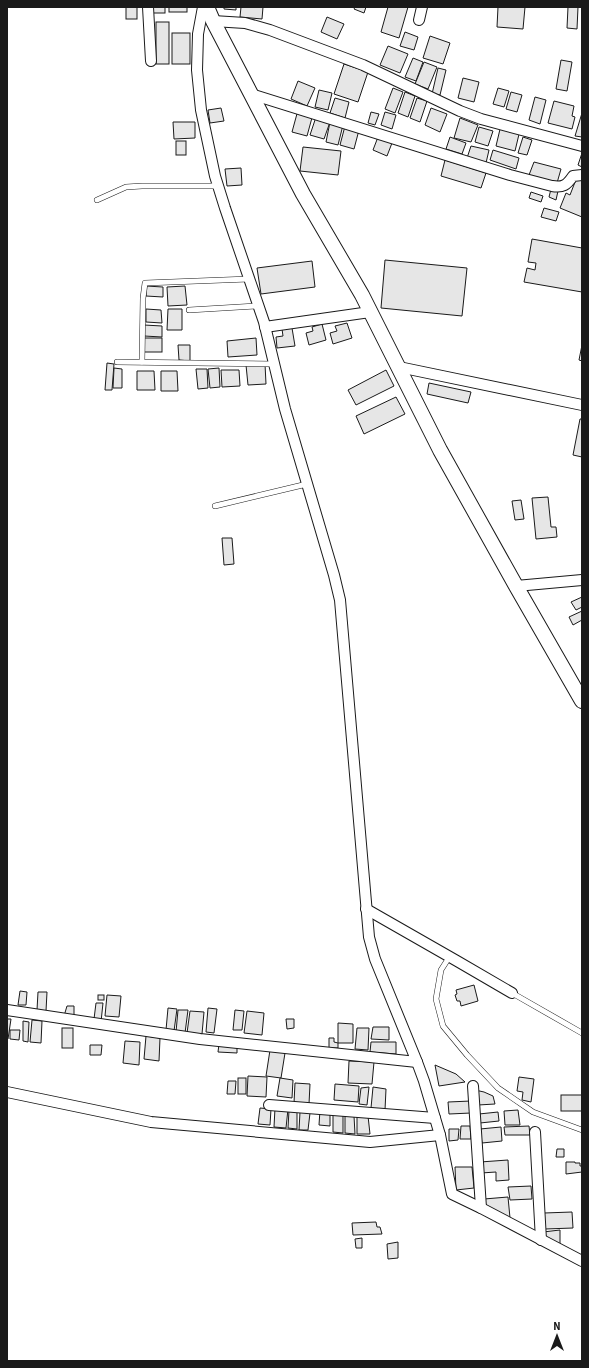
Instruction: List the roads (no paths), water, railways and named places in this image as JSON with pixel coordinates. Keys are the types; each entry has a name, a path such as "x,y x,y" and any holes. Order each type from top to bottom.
{"street":[{"path":"148,7 151,61"},
{"path":"203,7 198,34 197,70 201,110 218,186 265,327 285,409 340,600 366,910 372,948 417,1062 436,1118 452,1194 582,1261"},
{"path":"207,7 303,194 370,312 399,367 440,450 516,586 578,688 582,701"},
{"path":"419,20 422,7"},
{"path":"213,21 245,23 270,30 363,64 460,111 482,119 582,146"},
{"path":"251,94 510,175 552,186 564,186 574,176 582,175"},
{"path":"265,327 370,312"},
{"path":"399,367 582,405"},
{"path":"516,586 582,580"},
{"path":"366,910 450,956 512,993"},
{"path":"7,1010 200,1039 417,1062"},
{"path":"473,1086 481,1208"},
{"path":"7,1092 151,1122 370,1142 440,1135"},
{"path":"269,1105 436,1118"},
{"path":"535,1132 541,1240"}],"lane":[{"path":"97,200 126,187 218,186"},
{"path":"142,362 143,298 145,283 249,279"},
{"path":"189,310 258,306"},
{"path":"117,362 274,364"},
{"path":"215,506 307,484"},
{"path":"450,956 441,970 436,999 442,1026 498,1088 533,1112 582,1130"},
{"path":"512,993 582,1033"}]}
